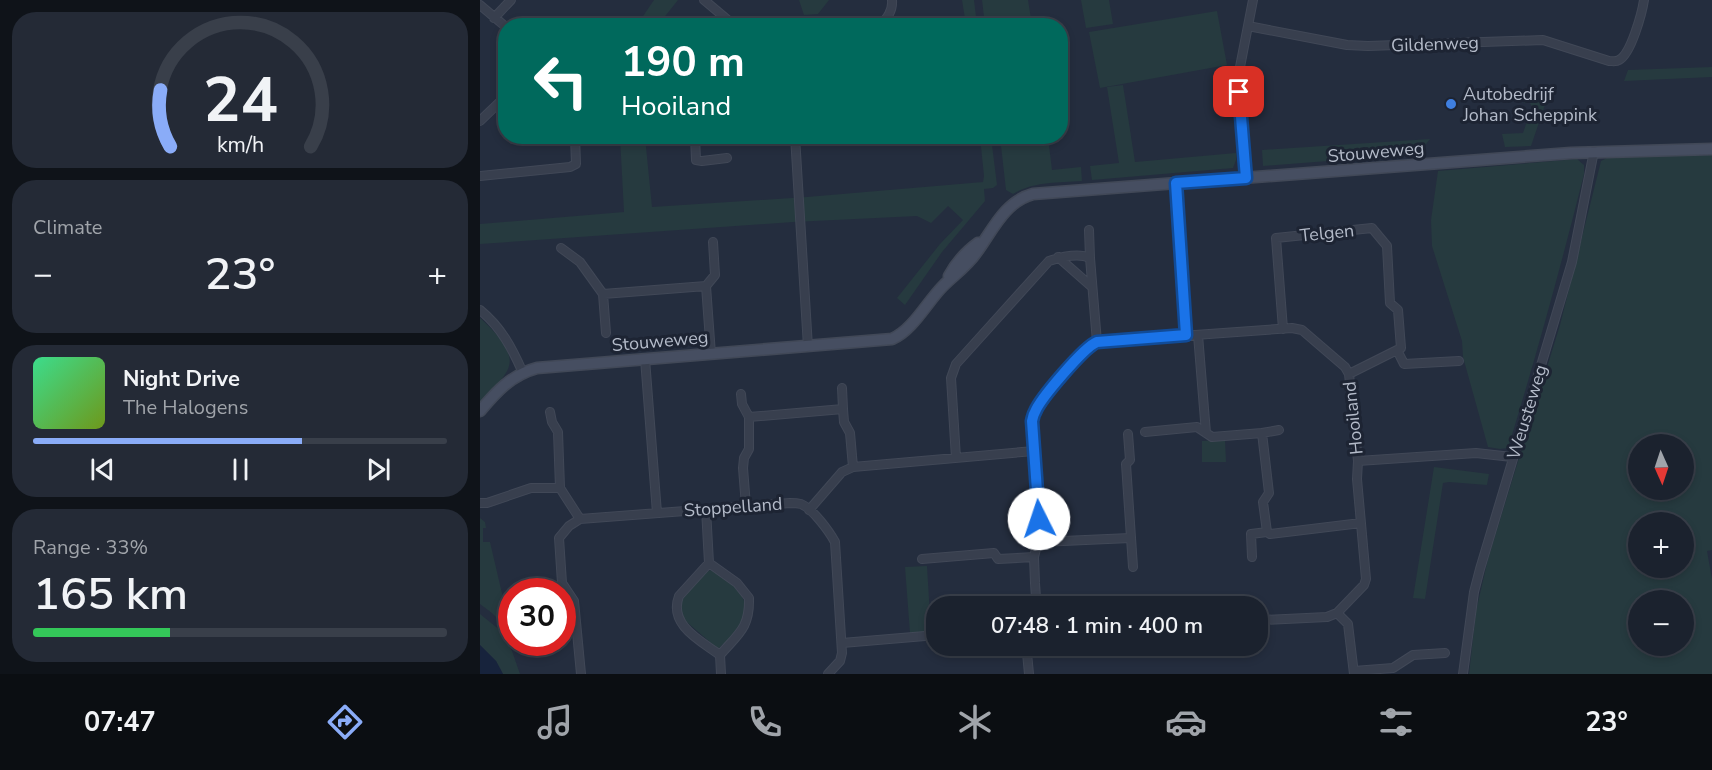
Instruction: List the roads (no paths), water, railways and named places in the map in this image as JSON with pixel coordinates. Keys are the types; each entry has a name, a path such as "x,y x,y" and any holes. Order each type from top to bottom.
{"main road":[{"name":"Stouweweg","path":"524,373 547,367 876,341 911,324 944,285 953,268 972,247 986,237 1008,207 1022,197 1033,194 1594,151 1712,149"},
{"path":"480,411 504,385 524,373"}],"street":[{"path":"494,18 510,0"},
{"path":"704,0 725,18"},
{"path":"886,18 893,6 892,0"},
{"path":"1246,178 1239,80 1253,0"},
{"name":"Gildenweg","path":"1248,26 1347,45 1368,46 1544,40 1609,61 1617,61 1627,53 1644,0"},
{"path":"480,5 498,21"},
{"path":"480,121 498,104"},
{"path":"480,176 570,167 576,164 575,144"},
{"path":"695,144 696,160 726,158"},
{"path":"796,144 808,347"},
{"name":"Weusteweg","path":"1463,674 1474,591 1512,457 1562,300 1594,151"},
{"path":"1176,183 1186,335"},
{"name":"Telgen","path":"1283,329 1276,238 1372,228 1387,246 1389,303 1398,310 1399,320 1401,348 1397,350"},
{"path":"1036,596 1034,556 1041,542 1032,421 1035,411 1070,367 1091,345 1097,342 1089,230"},
{"path":"711,354 706,286 715,275 713,242"},
{"path":"561,248 580,262 603,294 606,333"},
{"path":"956,458 951,378 956,364 1049,261 1058,257 1086,256 1090,258"},
{"path":"1058,257 1092,286"},
{"path":"603,294 706,286"},
{"path":"480,310 492,320 509,342 524,373"},
{"name":"Hooiland","path":"1097,342 1292,328 1302,330 1345,367 1351,385 1366,579 1364,585 1337,613"},
{"path":"1198,335 1206,433"},
{"path":"1349,374 1397,350 1404,364 1459,361"},
{"path":"645,359 657,513"},
{"path":"842,388 844,422 850,433 853,467"},
{"path":"741,394 742,404 749,417 749,449 744,458 743,468 746,506"},
{"path":"749,417 843,409"},
{"path":"550,412 552,422 558,432 560,488 580,519 568,526 560,538 562,583 574,601 581,674"},
{"path":"1145,432 1197,427 1212,437 1280,430"},
{"path":"1262,433 1269,493 1263,502 1267,532"},
{"path":"1128,434 1130,460 1126,464 1133,567"},
{"path":"809,510 842,472 853,467 1034,451"},
{"path":"1358,461 1476,453 1512,457"},
{"path":"480,503 531,488 560,488"},
{"name":"Stoppelland","path":"580,519 790,503 802,505 830,531 835,542 842,653 840,661 828,674"},
{"path":"706,509 709,562 679,596 676,610 686,630 720,656"},
{"path":"1252,557 1251,534 1267,532 1270,534 1361,523"},
{"path":"1041,542 1130,538"},
{"path":"922,559 994,553 998,559 1034,556"},
{"path":"709,562 737,583 749,598 748,620 720,656 721,674"},
{"path":"1268,620 1327,617 1337,613 1348,624 1354,672 1393,668 1413,655 1446,653"},
{"path":"842,643 926,636"},
{"path":"1027,656 1029,674"}],"water":[{"path":"480,645 496,661 503,674 480,674"}],"place":[{"name":"Autobedrijf Johan Scheppink","path":"1451,104"}]}
